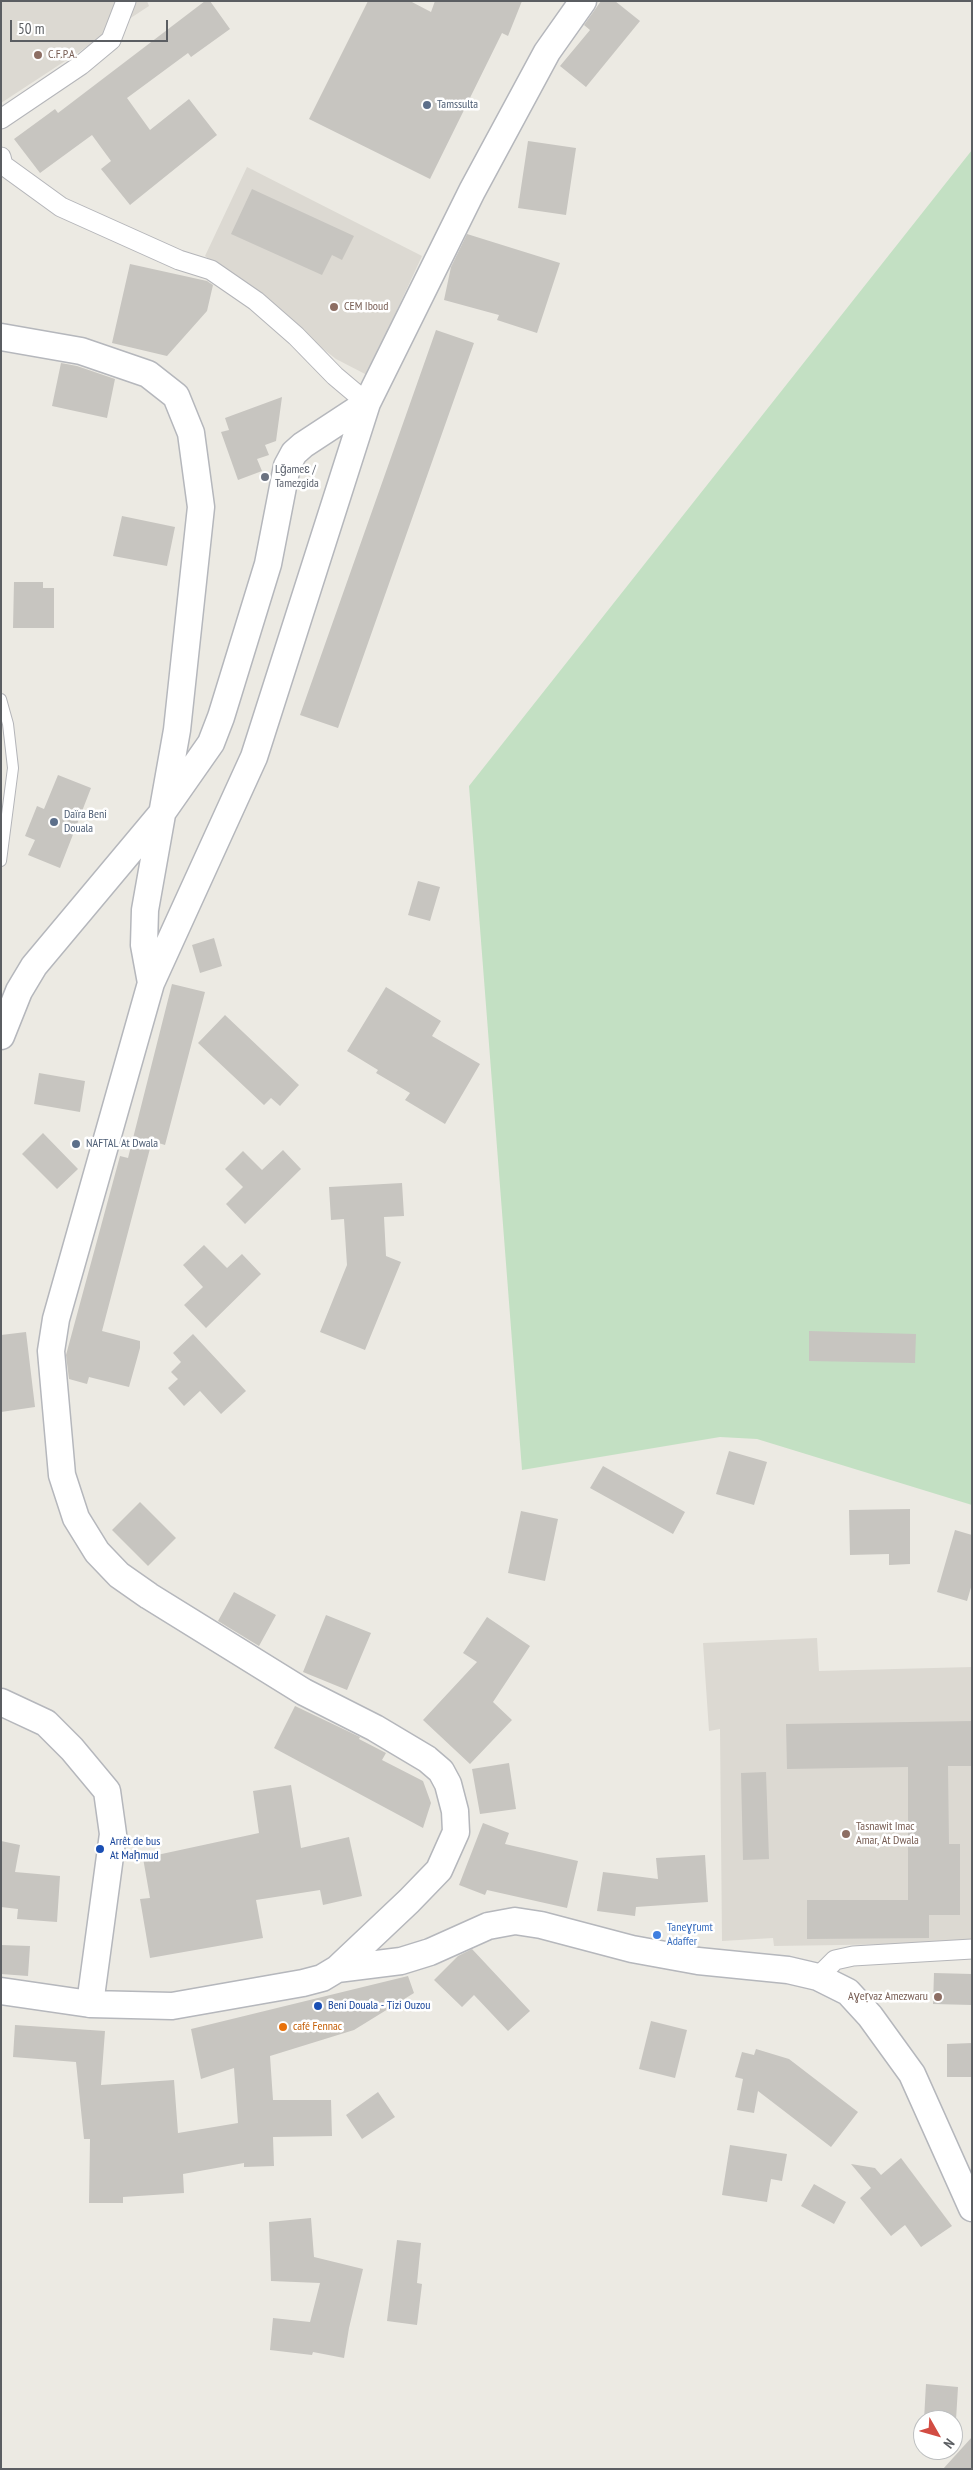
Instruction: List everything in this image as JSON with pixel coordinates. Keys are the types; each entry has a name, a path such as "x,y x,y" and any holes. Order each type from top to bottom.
{"main road":[{"path":"1,1991 90,2004 172,2006 303,1984 322,1978 337,1969 439,1870 456,1832 455,1811 448,1784 441,1771 427,1759 375,1728 304,1692 119,1575 97,1552 76,1518 62,1475 51,1351 56,1320 151,983 254,757 366,403 418,295 481,173 547,52 584,1"},
{"path":"1,337 81,351 148,374 176,396 191,433 201,508 178,730 145,910 144,945 151,983"},
{"path":"1,1036 19,991 34,966 162,814 211,743 221,717 268,564 287,466 302,445 366,403"},
{"path":"1,1702 46,1723 72,1749 107,1791 114,1834 90,2004"},
{"path":"337,1969 400,1961 430,1952 488,1926 515,1921 541,1925 632,1949 689,1960 788,1970 818,1977 848,1992 870,2016 912,2074 972,2208"}],"street":[{"path":"1,119 81,65 111,40 126,1"},
{"path":"1,157 3,165 61,208 179,260 211,270 256,301 296,336 335,376 366,403"},
{"path":"818,1977 835,1960 853,1956 972,1949"}],"lane":[{"path":"1,699 8,724 13,768 1,861"}],"shaded area":[{"name":"C.F.P.A.","path":"1,1 147,1 149,6 1,103"},
{"name":"CEM Iboud","path":"247,167 422,256 367,375 336,359 205,256"},
{"name":"Tasnawit Imac Amar, At Dwala","path":"817,1638 819,1671 972,1667 972,1943 774,1946 773,1938 722,1941 720,1729 709,1731 703,1643"}],"green space":[{"path":"972,150 972,1505 757,1439 720,1437 522,1470 469,786"}],"building":[{"path":"205,1 210,1 230,29 191,57 188,53 127,98 150,130 189,99 217,135 130,205 101,169 111,161 92,135 40,173 14,139 55,109 58,113"},
{"path":"368,1 410,1 431,12 435,1 522,1 508,36 502,33 430,179 309,119"},
{"path":"601,1 615,1 640,21 586,87 560,66 590,30 584,25"},
{"path":"528,141 576,148 566,215 518,208"},
{"path":"252,189 354,236 342,260 332,255 322,275 231,234"},
{"path":"467,234 560,263 537,333 497,320 499,315 444,300 451,267"},
{"path":"130,264 207,281 213,285 207,311 167,356 112,343"},
{"path":"436,330 474,343 338,728 300,715"},
{"path":"61,363 77,366 115,379 107,418 52,406"},
{"path":"282,397 276,441 265,445 269,455 257,459 262,471 238,480 221,432 229,430 225,418"},
{"path":"122,516 175,527 167,566 113,556"},
{"path":"14,582 43,582 43,588 54,588 54,628 13,628"},
{"name":"Daïra Beni Douala","path":"58,775 91,788 60,868 28,855 35,840 25,836 37,806 44,809"},
{"path":"418,881 440,887 430,921 408,915"},
{"path":"214,938 222,966 200,973 192,945"},
{"path":"172,984 205,992 165,1145 152,1141 102,1331 140,1341 140,1348 129,1387 89,1377 87,1384 69,1379 66,1355 120,1156 128,1158"},
{"path":"386,987 441,1021 432,1036 480,1064 445,1124 405,1100 410,1093 376,1073 378,1070 347,1051"},
{"path":"225,1015 299,1085 280,1106 271,1098 264,1105 198,1043"},
{"path":"39,1073 85,1081 80,1112 34,1104"},
{"path":"43,1133 78,1169 57,1189 22,1154"},
{"path":"283,1150 301,1169 245,1224 226,1204 243,1187 225,1169 243,1151 262,1170"},
{"path":"402,1183 404,1216 384,1217 386,1256 401,1262 365,1350 320,1332 347,1265 344,1219 331,1220 329,1187"},
{"path":"204,1245 227,1268 242,1254 261,1274 206,1328 184,1305 203,1287 183,1265"},
{"path":"809,1331 916,1334 915,1363 809,1361"},
{"path":"26,1332 35,1407 1,1412 1,1335"},
{"path":"193,1334 246,1391 221,1414 200,1391 184,1406 168,1388 178,1379 171,1372 181,1362 173,1353"},
{"path":"729,1451 767,1462 754,1505 716,1494"},
{"path":"603,1466 685,1512 673,1534 590,1488"},
{"path":"140,1502 176,1538 148,1566 112,1530"},
{"path":"910,1509 910,1564 889,1565 889,1554 850,1555 849,1510"},
{"path":"521,1511 558,1519 545,1581 508,1573"},
{"path":"955,1530 972,1535 972,1584 967,1601 937,1592"},
{"path":"234,1592 276,1615 259,1646 218,1621"},
{"path":"326,1615 371,1633 347,1690 303,1672"},
{"path":"487,1617 530,1646 493,1702 512,1720 470,1764 423,1720 477,1662 463,1653"},
{"path":"295,1706 360,1737 359,1739 386,1753 382,1760 423,1781 431,1803 423,1828 274,1748"},
{"path":"972,1721 972,1766 948,1766 949,1844 960,1844 960,1915 929,1915 929,1938 807,1939 807,1900 908,1900 908,1767 787,1769 786,1724"},
{"path":"509,1763 516,1809 480,1814 472,1769"},
{"path":"766,1772 769,1859 743,1860 741,1773"},
{"path":"291,1785 301,1848 349,1837 362,1896 323,1905 320,1890 256,1900 263,1938 150,1958 140,1899 150,1898 143,1858 259,1833 253,1791"},
{"path":"483,1823 509,1833 505,1844 578,1861 567,1908 487,1890 485,1895 459,1885"},
{"path":"1,1841 20,1845 15,1872 60,1876 57,1922 17,1919 18,1909 1,1907"},
{"path":"705,1855 708,1902 636,1907 635,1916 597,1911 603,1872 658,1879 656,1858"},
{"path":"1,1945 30,1946 28,1976 1,1974"},
{"path":"472,1949 530,2011 508,2031 474,1995 462,2007 434,1980 458,1956"},
{"path":"934,1973 972,1974 972,2005 933,2004"},
{"path":"408,1976 414,1993 354,2030 270,2056 273,2100 331,2100 332,2136 273,2137 274,2166 244,2167 244,2163 183,2174 184,2193 123,2197 123,2203 89,2203 90,2139 84,2139 76,2062 13,2057 15,2025 105,2031 101,2085 174,2080 178,2133 238,2123 234,2068 201,2079 191,2029"},
{"path":"651,2021 687,2030 675,2078 639,2069"},
{"path":"972,2043 972,2077 947,2077 947,2044"},
{"path":"756,2049 789,2059 858,2112 831,2147 758,2091 754,2113 737,2110 743,2079 735,2077 742,2052 754,2055"},
{"path":"378,2092 395,2117 362,2139 346,2115"},
{"path":"730,2145 787,2154 782,2181 771,2179 767,2202 722,2195"},
{"path":"901,2158 952,2226 921,2247 905,2225 891,2236 860,2198 871,2188 851,2164 875,2168 881,2175"},
{"path":"814,2184 846,2202 834,2224 801,2206"},
{"path":"311,2218 314,2257 363,2269 344,2358 313,2352 312,2355 270,2350 273,2318 310,2322 320,2283 271,2281 269,2222"},
{"path":"397,2240 421,2243 417,2283 422,2284 417,2325 387,2321"},
{"path":"926,2384 958,2387 957,2410 925,2410"},
{"path":"972,2437 972,2469 943,2469 951,2460 963,2460 963,2447"}],"place":[{"name":"C.F.P.A.","path":"38,55"},
{"name":"Tamssulta","path":"427,105"},
{"name":"CEM Iboud","path":"334,307"},
{"name":"Lǧameɛ / Tamezgida","path":"265,477"},
{"name":"Daïra Beni Douala","path":"54,822"},
{"name":"NAFTAL At Dwala","path":"76,1144"},
{"name":"Tasnawit Imac Amar, At Dwala","path":"846,1834"},
{"name":"Arrêt de bus At Maḥmud","path":"100,1849"},
{"name":"Taneɣṛumt Adaffer","path":"657,1935"},
{"name":"Aɣeṛvaz Amezwaru","path":"938,1997"},
{"name":"Beni Douala - Tizi Ouzou","path":"318,2006"},
{"name":"café Fennac","path":"283,2027"}]}
